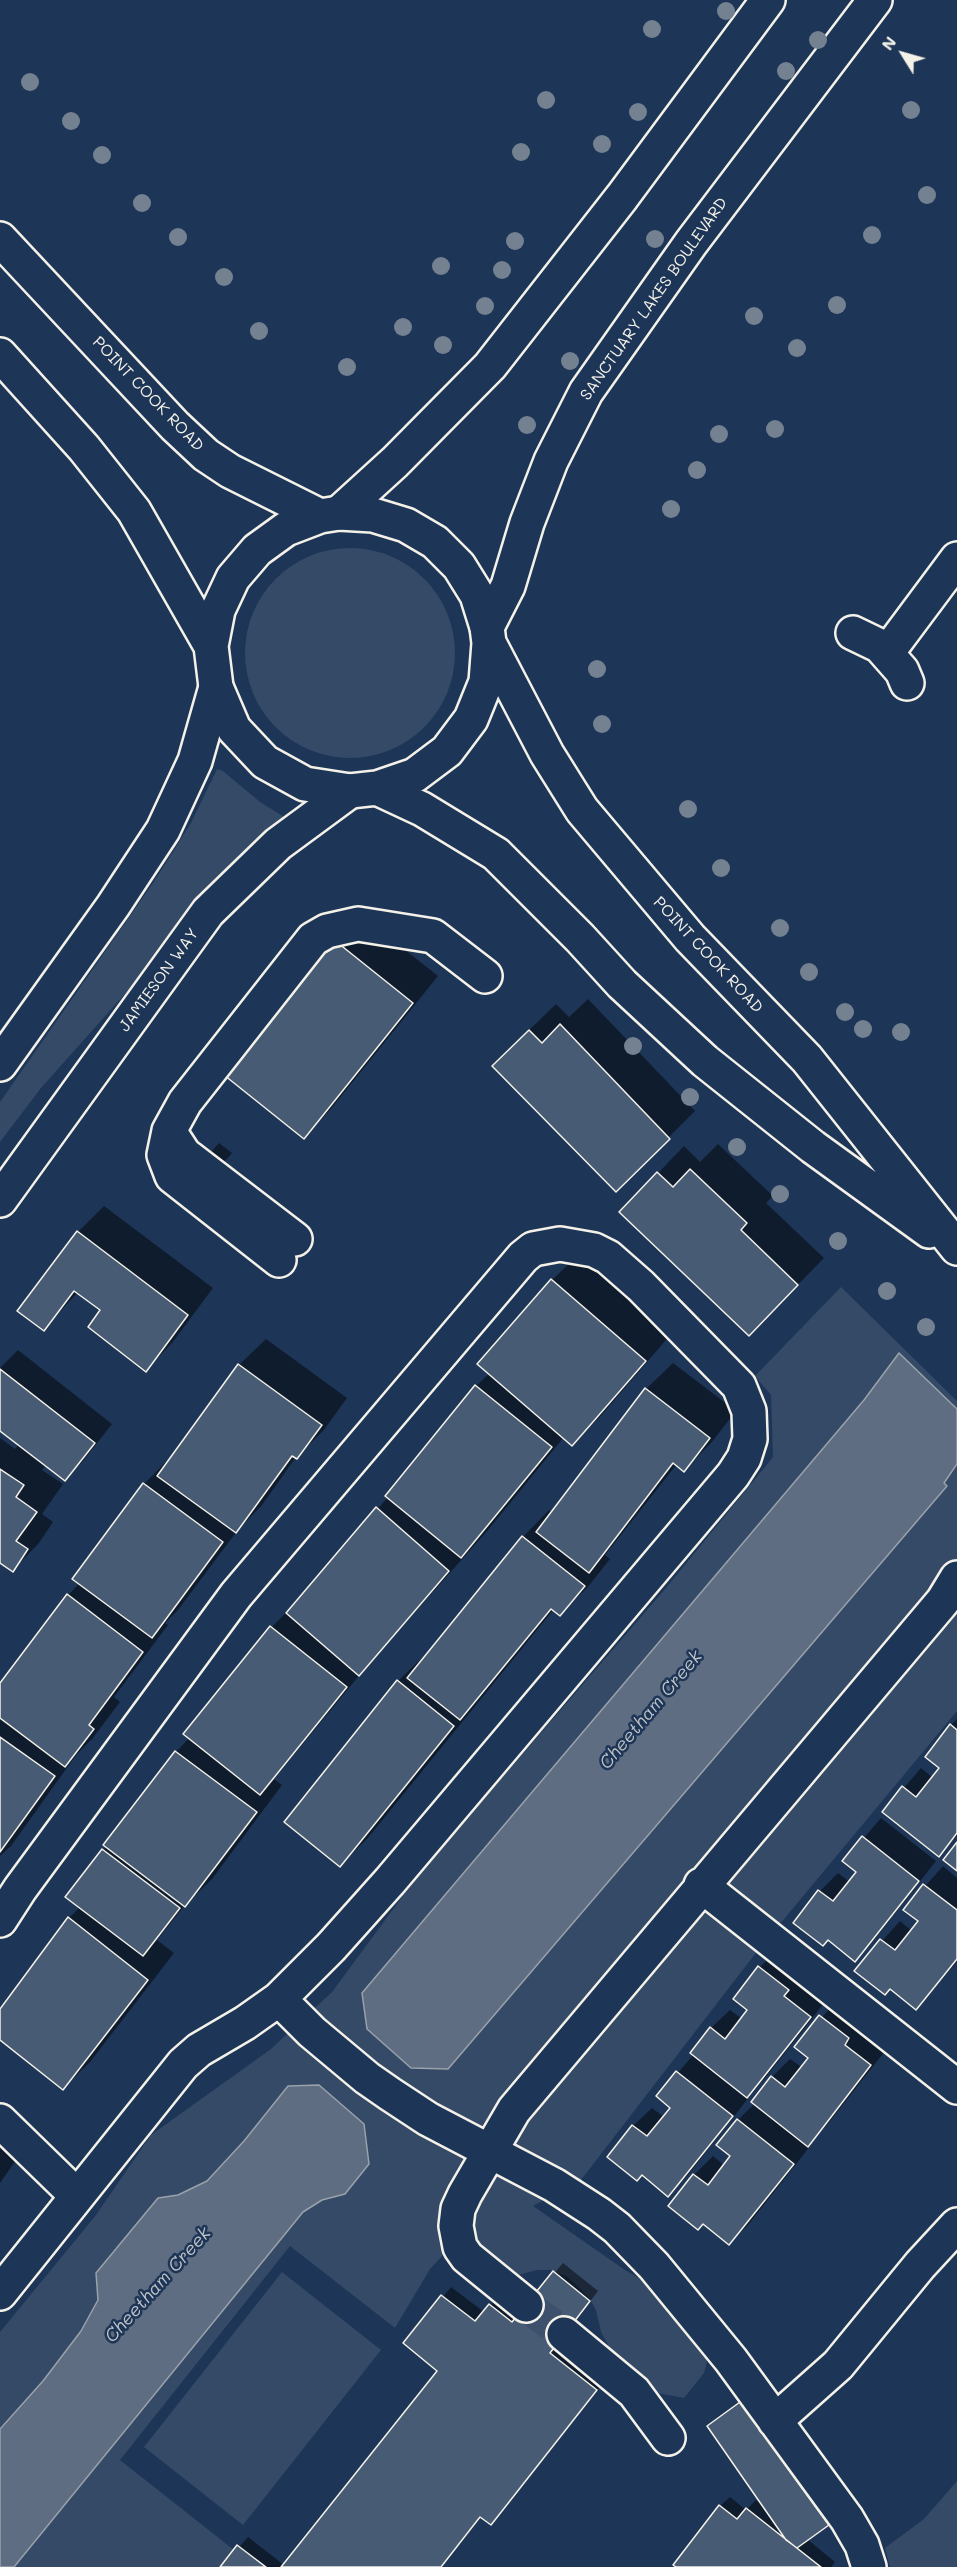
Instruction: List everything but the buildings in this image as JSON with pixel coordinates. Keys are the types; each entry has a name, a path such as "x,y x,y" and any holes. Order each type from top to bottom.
{"main road":[{"path":"330,515 395,462 490,366 622,197 768,0"},
{"name":"SANCTUARY LAKES BOULEVARD","path":"488,635 508,586 527,523 551,461 586,392 690,243 875,0"},
{"name":"POINT COOK ROAD","path":"0,239 175,426 206,455 230,471 330,515"},
{"path":"0,355 84,448 134,511 212,646"},
{"path":"330,515 373,515 406,525 435,542 459,566 477,595 488,635 486,682 471,719 447,751 415,775 364,790 305,784 265,762 234,729 216,687 212,646 218,610 233,578 257,550 286,529 330,515"},
{"path":"887,653 957,559"},
{"path":"853,633 880,646 902,671 907,683"},
{"name":"POINT COOK ROAD","path":"488,635 547,754 582,810 637,879 690,938 807,1059 957,1250"},
{"path":"0,1064 113,906 163,830 195,761 216,687"},
{"name":"POINT COOK ROAD","path":"364,790 422,809 496,854 580,938 622,984 705,1061 813,1147 957,1250"},
{"name":"JAMIESON WAY","path":"0,1200 208,912 278,844 364,790"},
{"path":"287,1250 184,1154 170,1131 185,1102 305,948 313,939 327,931 358,924 433,936 485,976"},
{"path":"0,1920 26,1881 236,1595 456,1338 513,1267 533,1249 546,1245 577,1245 594,1250 622,1268 739,1386 749,1411 751,1425 748,1450 733,1475 390,1881 307,1973 279,1999 245,2023 199,2050 183,2064 0,2293"},
{"path":"526,2306 467,2257 458,2238 456,2226 459,2210 490,2150 527,2092 952,1590"},
{"path":"701,1886 957,2087"},
{"path":"279,1999 312,2032 367,2078 428,2119 490,2150 581,2201 617,2228 654,2266 731,2360 847,2519 862,2545 869,2567"},
{"path":"0,2121 77,2196"},
{"path":"775,2421 838,2365 920,2265 957,2225"},
{"path":"564,2334 634,2392 668,2438"}],"shaded area":[{"path":"340,548 360,548 381,552 400,560 409,565 431,586 443,603 451,622 455,653 451,684 443,703 438,712 417,734 400,746 381,754 360,758 340,758 319,754 291,741 262,712 249,684 245,663 245,643 249,622 262,594 291,565 319,552"},
{"path":"217,769 223,771 260,802 289,820 203,895 140,977 41,1088 0,1142 0,1102 155,880 191,823"},
{"path":"841,1287 957,1401 957,1711 755,1954 581,2180 533,2206 644,2281 704,2354 707,2361 704,2373 684,2398 652,2392 616,2360 601,2332 596,2310 589,2298 568,2277 550,2270 537,2270 518,2275 495,2266 472,2239 443,2255 430,2269 395,2328 290,2246 120,2460 234,2550 220,2567 0,2567 0,2332 96,2215 151,2135 271,2049 332,1992 419,1874 666,1588 773,1457 771,1395 755,1376"},
{"path":"282,2272 381,2350 243,2525 144,2447"},
{"path":"957,2481 957,2567 890,2567 885,2548 924,2519"}],"water":[{"name":"Cheetham Creek","path":"899,1353 957,1409 957,1464 944,1483 947,1486 448,2069 411,2068 367,2029 362,1993 864,1400"},
{"name":"Cheetham Creek","path":"319,2085 364,2124 369,2164 345,2194 322,2200 303,2212 14,2567 0,2567 0,2429 43,2381 81,2331 98,2300 96,2273 158,2198 178,2195 207,2181 244,2141 288,2086"}],"tunnel":[{"path":"526,2305 564,2334"}]}
